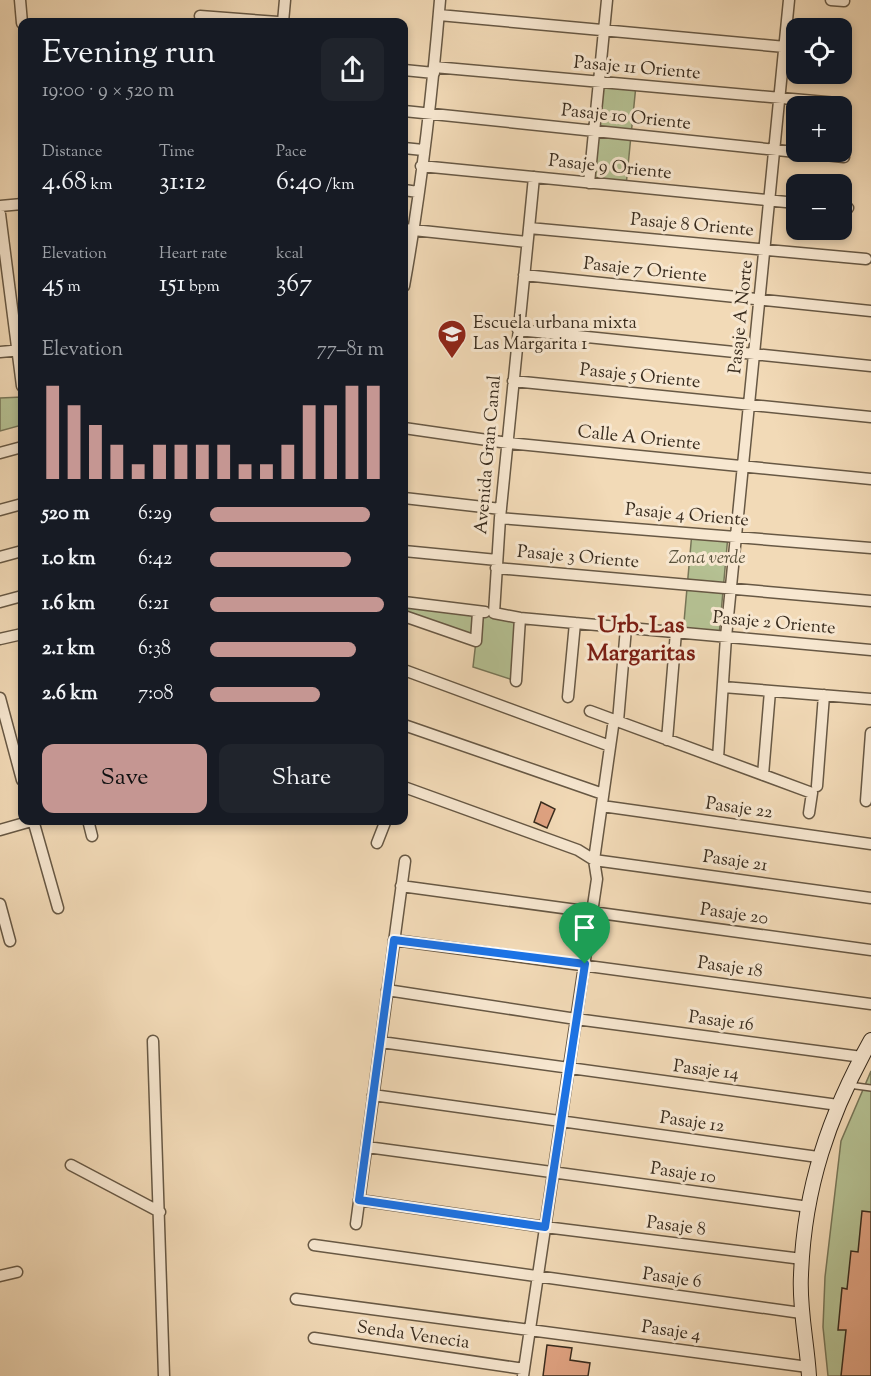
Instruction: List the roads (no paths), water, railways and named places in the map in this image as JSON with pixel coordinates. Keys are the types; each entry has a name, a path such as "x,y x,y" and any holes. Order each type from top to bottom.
{"street":[{"path":"20,0 22,18"},
{"path":"283,18 285,0"},
{"path":"440,0 429,114 418,192 409,229 527,242 534,177"},
{"path":"589,183 607,0"},
{"name":"Pasaje A Norte","path":"718,758 726,637 789,0"},
{"path":"831,0 844,2"},
{"path":"439,15 784,47"},
{"path":"200,16 226,18"},
{"path":"408,70 434,70"},
{"name":"Pasaje 11 Oriente","path":"434,70 786,99"},
{"name":"Pasaje 10 Oriente","path":"408,111 786,151"},
{"path":"408,148 423,150"},
{"name":"Pasaje 9 Oriente","path":"421,166 786,202"},
{"path":"408,191 418,192"},
{"path":"0,206 18,204"},
{"path":"0,214 18,336"},
{"name":"Pasaje 8 Oriente","path":"529,228 866,259"},
{"name":"Avenida Gran Canal","path":"495,609 496,564 527,242"},
{"name":"Pasaje 7 Oriente","path":"524,275 871,311"},
{"path":"518,330 871,366"},
{"path":"0,352 18,350"},
{"name":"Pasaje 5 Oriente","path":"513,381 871,417"},
{"name":"Calle A Oriente","path":"408,429 508,443 871,479"},
{"path":"0,453 18,448"},
{"name":"Pasaje 4 Oriente","path":"408,499 501,513 871,548"},
{"path":"0,510 18,505"},
{"path":"0,557 18,552"},
{"name":"Pasaje 3 Oriente","path":"408,552 496,564 871,601"},
{"path":"0,602 18,597"},
{"name":"Pasaje 2 Oriente","path":"408,603 478,612 495,609 519,618 871,650"},
{"path":"408,617 476,641 478,612"},
{"path":"516,681 519,618"},
{"path":"568,697 575,623"},
{"path":"524,1372 597,879 594,860 615,724 626,628"},
{"path":"667,740 676,632"},
{"path":"0,639 18,635"},
{"path":"408,671 610,746"},
{"path":"723,687 871,699"},
{"path":"763,775 770,691"},
{"path":"817,786 824,695"},
{"path":"0,698 18,765"},
{"path":"590,711 615,724 667,740 812,793 809,813"},
{"path":"408,725 603,794"},
{"path":"866,801 871,733"},
{"name":"Pasaje 21","path":"408,789 578,850 594,860 871,898"},
{"name":"Pasaje 22","path":"602,806 871,844"},
{"path":"0,830 19,825"},
{"path":"35,825 58,908"},
{"path":"89,825 92,836"},
{"path":"377,843 384,825"},
{"path":"356,1224 405,861"},
{"name":"Pasaje 20","path":"401,886 871,950"},
{"path":"0,903 10,941"},
{"name":"Pasaje 18","path":"394,940 871,1004"},
{"name":"Pasaje 16","path":"387,990 576,1019 861,1057"},
{"path":"808,1371 801,1313 802,1259 818,1157 838,1105 871,1040"},
{"path":"153,1041 164,1376"},
{"name":"Pasaje 14","path":"381,1042 838,1105"},
{"name":"Pasaje 12","path":"374,1095 818,1157"},
{"name":"Pasaje 10","path":"367,1147 809,1207"},
{"path":"71,1165 160,1212"},
{"name":"Pasaje 8","path":"359,1200 545,1227 802,1259"},
{"name":"Pasaje 6","path":"314,1245 801,1313"},
{"path":"0,1276 17,1272"},
{"name":"Pasaje 4","path":"296,1299 530,1329 808,1371"},
{"name":"Senda Venecia","path":"314,1338 507,1367 524,1372"}],"lane":[{"path":"848,1085 871,1088"}],"place":[{"name":"Escuela urbana mixta Las Margarita 1","path":"452,360"}],"district":[{"name":"Urb. Las Margaritas","path":"641,640"}],"park label":[{"name":"Zona verde","path":"707,559"}]}
